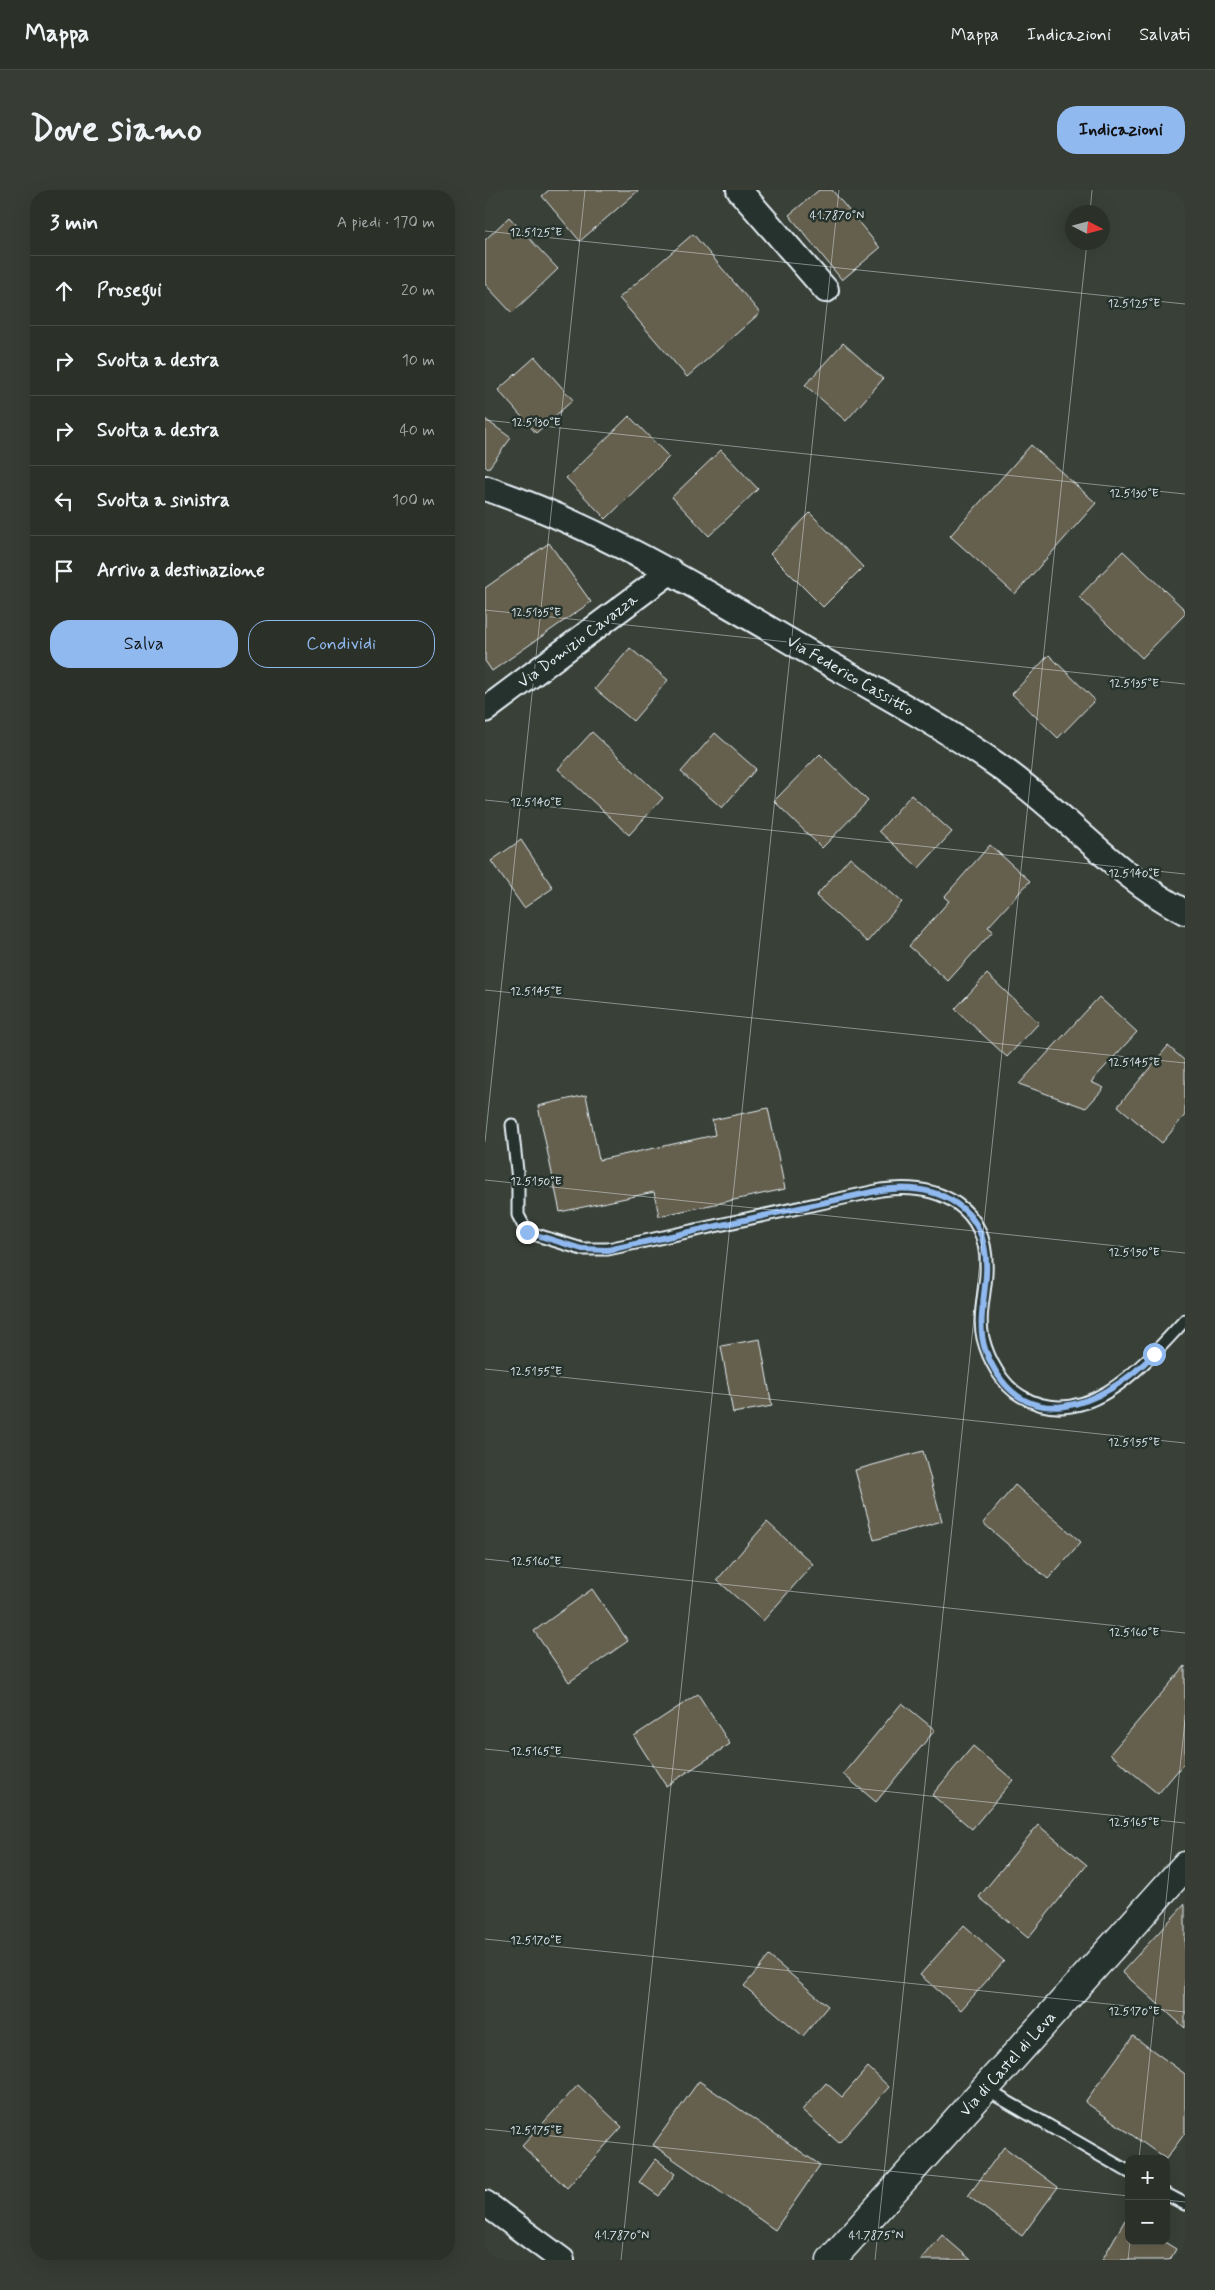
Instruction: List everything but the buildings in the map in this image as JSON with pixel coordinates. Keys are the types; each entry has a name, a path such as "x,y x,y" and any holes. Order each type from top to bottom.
{"street":[{"path":"739,190 826,290"},
{"name":"Via Federico Cassitto","path":"485,488 562,516 671,571 970,746 1045,801 1130,877 1185,912"},
{"name":"Via Domizio Cavazza","path":"485,710 671,571"},
{"name":"Via di Castel di Leva","path":"831,2260 1185,1866"},
{"path":"485,2203 562,2260"}],"lane":[{"path":"512,1125 518,1180 519,1215 527,1232 582,1249 608,1250 881,1190 916,1189 947,1196 973,1218 982,1240 987,1264 981,1324 986,1349 1004,1381 1014,1392 1040,1405 1073,1405 1106,1393 1141,1367 1185,1320"},
{"path":"985,2089 1125,2170"},
{"path":"1170,2196 1185,2204"}],"route":[{"path":"527,1232 582,1249 608,1250 881,1190 916,1189 947,1196 973,1218 982,1240 987,1264 981,1324 982,1336 986,1349 996,1368 1014,1392 1040,1405 1058,1407 1090,1401 1106,1393 1141,1367 1154,1354"}]}
